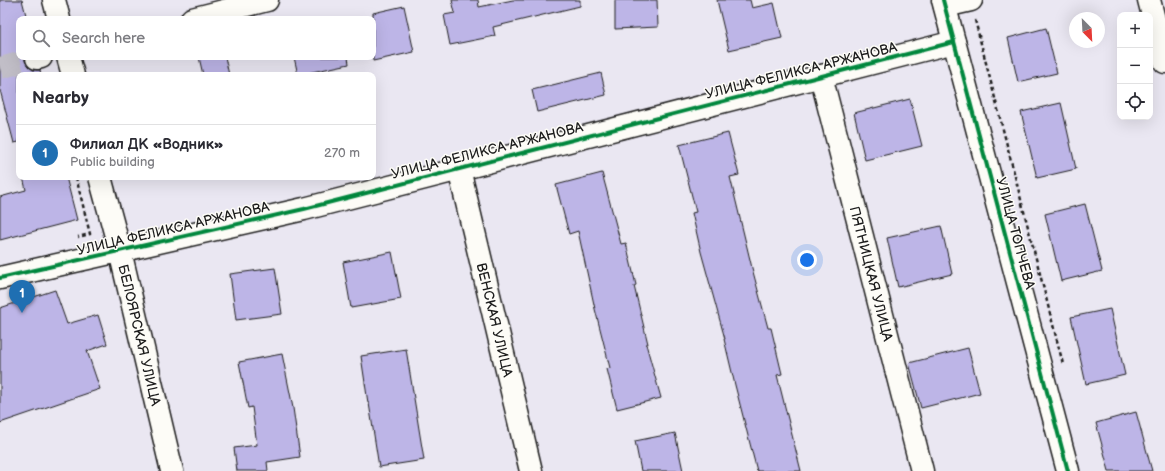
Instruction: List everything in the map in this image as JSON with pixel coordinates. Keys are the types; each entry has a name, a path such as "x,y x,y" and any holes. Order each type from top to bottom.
{"street":[{"path":"54,0 58,16"},
{"path":"204,16 267,0"},
{"path":"944,3 970,0"},
{"path":"1149,0 1165,62"},
{"name":"УЛИЦА ТОПЧЕВА","path":"944,3 1068,471"},
{"name":"УЛИЦА ФЕЛИКСА АРЖАНОВА","path":"0,278 304,209 954,42"},
{"path":"69,60 72,72"},
{"name":"ПЯТНИЦКАЯ УЛИЦА","path":"821,76 922,471"},
{"name":"ВЕНСКАЯ УЛИЦА","path":"458,169 532,471"},
{"name":"БЕЛОЯРСКАЯ УЛИЦА","path":"101,180 120,251 172,471"}],"path":[{"path":"970,0 1065,371"},
{"path":"75,238 90,234 77,180"}],"building":[{"path":"0,0 22,0 26,16 16,16 16,60 25,60 28,66 33,70 40,70 40,72 16,72 16,143 14,143 0,90"},
{"path":"452,0 478,0 479,7 513,0 580,0 580,6 493,27 495,36 450,45 444,15 455,13"},
{"path":"615,0 657,0 658,27 615,29"},
{"path":"717,0 750,0 752,8 774,3 782,38 729,50"},
{"path":"404,6 414,52 373,61 376,60 376,16 373,16 373,13"},
{"path":"1046,28 1057,73 1018,82 1008,38"},
{"path":"200,60 226,60 228,72 202,72"},
{"path":"295,60 348,60 349,64 312,72 297,72"},
{"path":"601,73 606,95 537,112 532,90"},
{"path":"910,99 922,146 865,160 854,113"},
{"path":"1061,103 1076,169 1037,178 1021,112"},
{"path":"728,133 739,175 730,177 768,328 771,328 782,374 777,375 801,471 757,471 725,339 692,213 696,212 679,145"},
{"path":"602,173 621,244 626,243 636,285 634,286 648,344 646,344 661,398 617,409 607,369 610,368 578,231 569,234 556,185"},
{"path":"24,180 67,180 77,220 0,240 0,197 26,190"},
{"path":"1085,204 1102,271 1061,281 1045,214"},
{"path":"941,226 952,274 898,287 887,238"},
{"path":"392,252 401,299 351,308 343,262"},
{"path":"275,268 282,314 236,320 230,274"},
{"path":"55,290 67,324 98,315 107,344 87,351 100,389 0,423 0,308"},
{"path":"1110,309 1125,375 1086,384 1071,317"},
{"path":"968,348 980,393 921,408 909,363"},
{"path":"406,349 424,460 379,467 361,356"},
{"path":"282,354 293,408 300,457 267,462 268,471 237,471 234,448 257,445 252,407 248,408 239,362"},
{"path":"1136,412 1152,471 1109,471 1096,423"},
{"path":"675,433 683,471 641,471 635,441"}],"tunnel":[{"path":"0,68 30,60"}],"cycle path":[{"path":"943,0 1068,471"},
{"path":"0,278 304,209 954,42"}],"place":[{"name":"Филиал ДК «Водник»","path":"22,313"}]}
